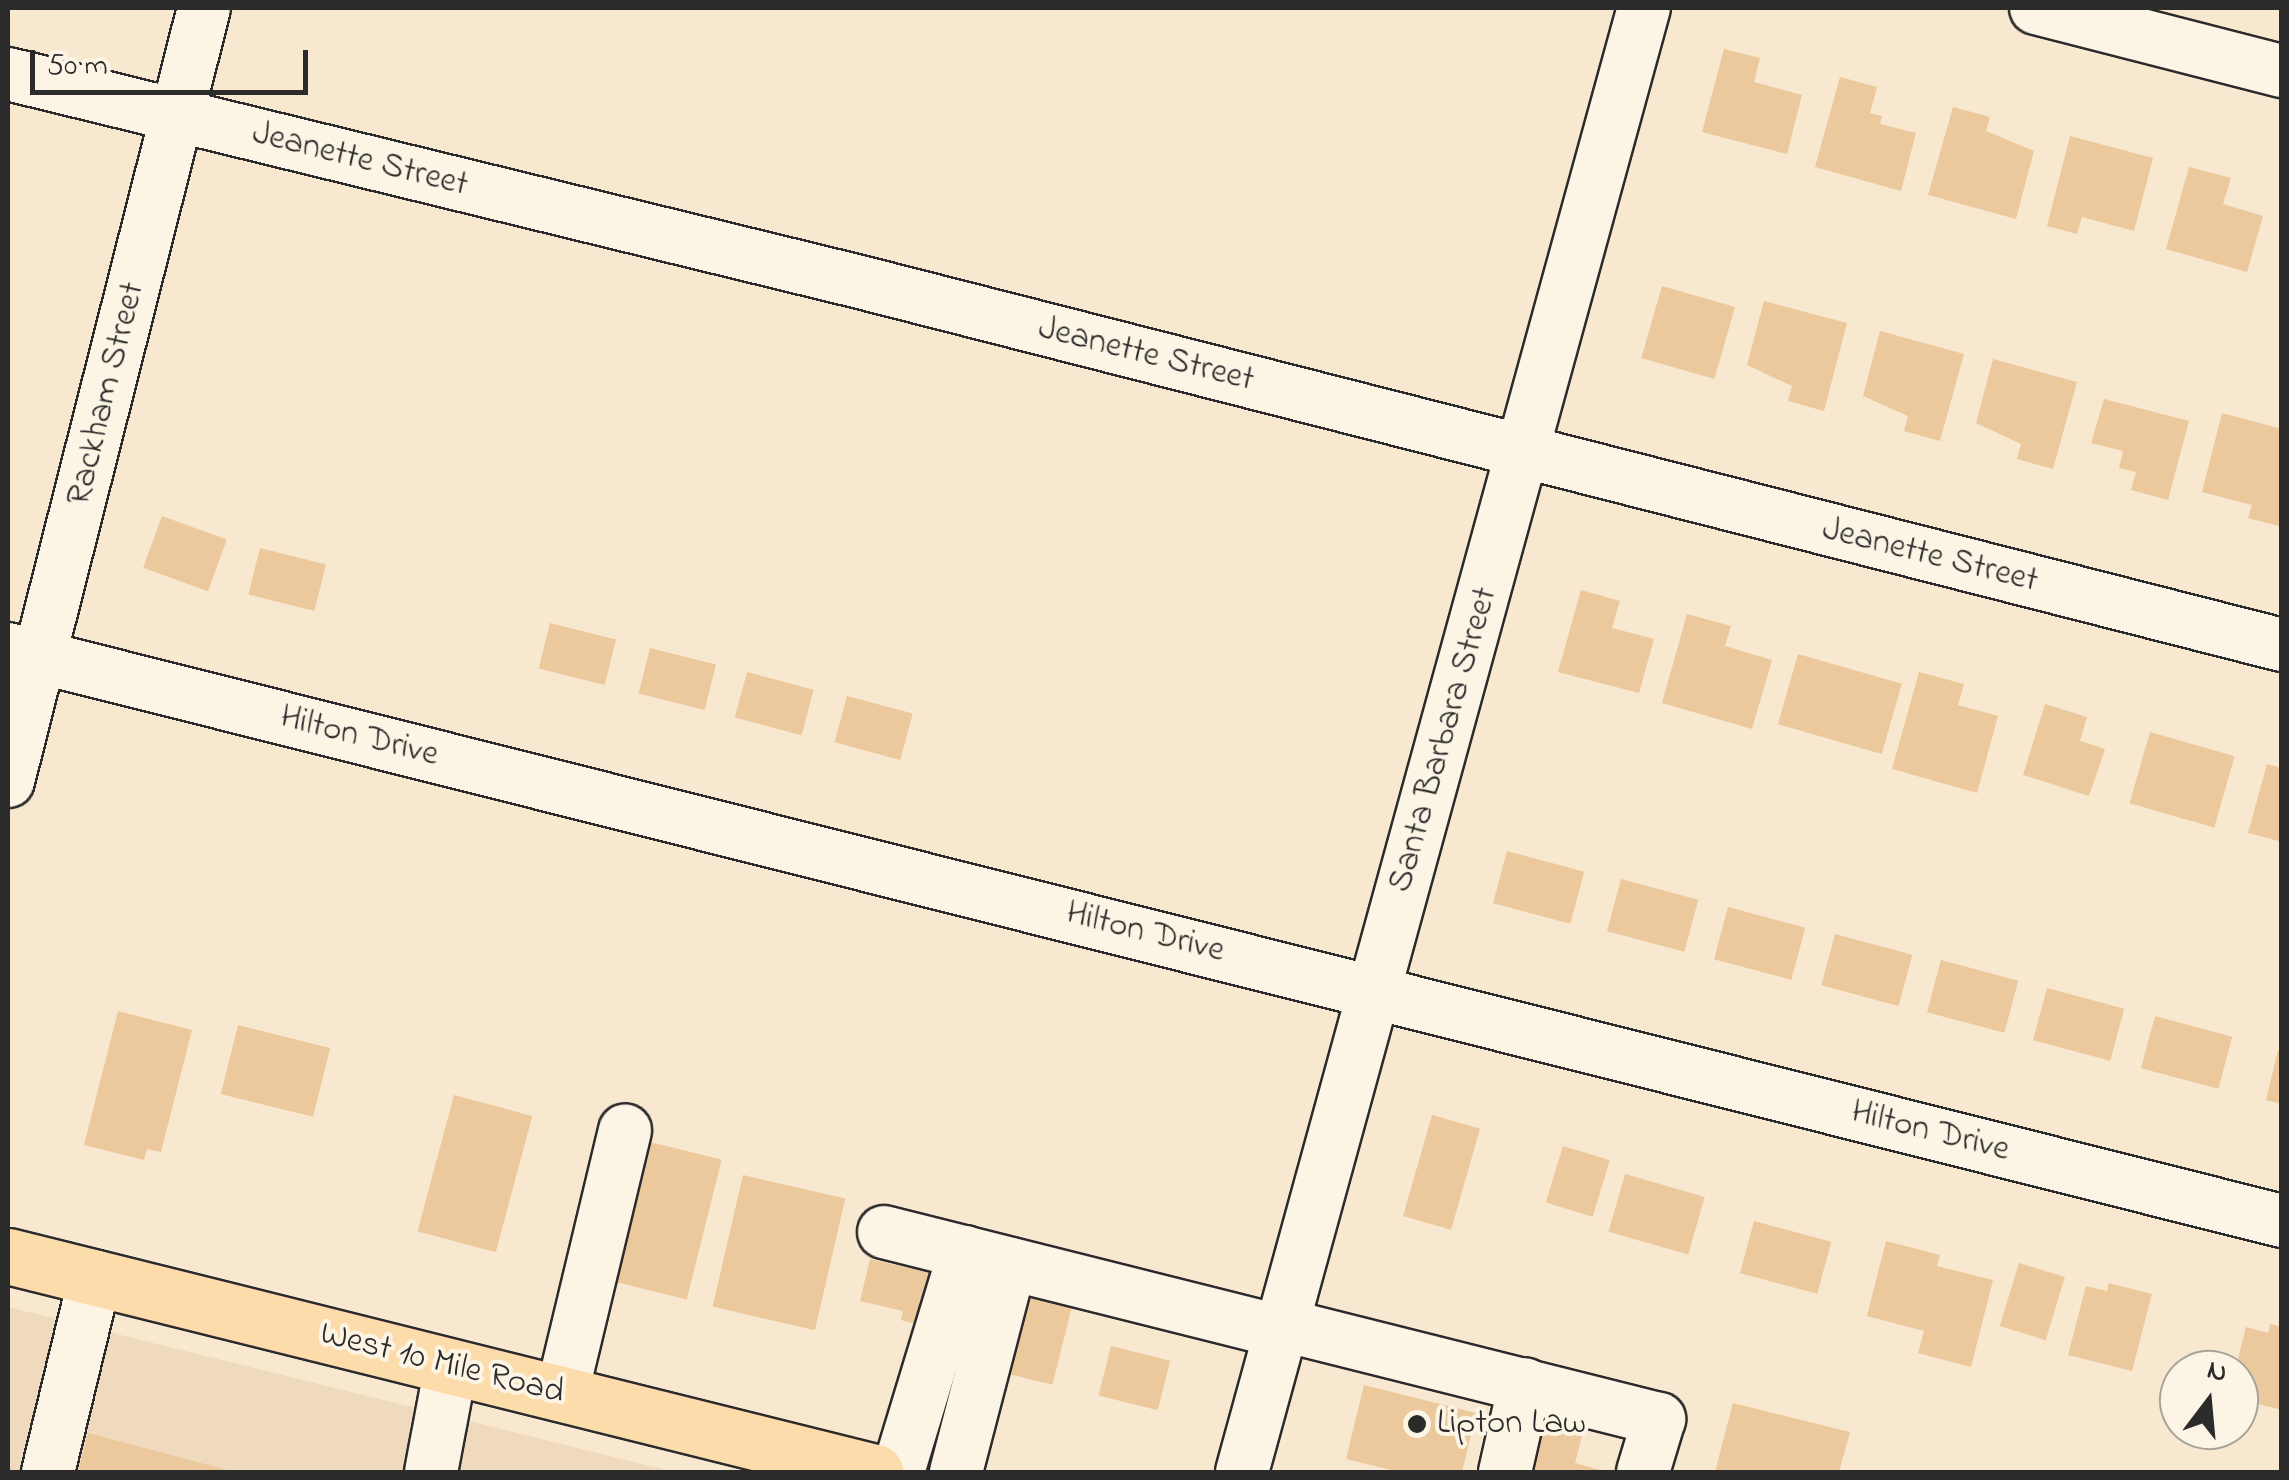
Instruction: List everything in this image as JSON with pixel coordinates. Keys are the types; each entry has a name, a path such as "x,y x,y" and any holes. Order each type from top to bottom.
{"main road":[{"name":"West 10 Mile Road","path":"8,1256 878,1472"}],"street":[{"name":"Rackham Street","path":"8,781 23,653 178,116 204,8"},
{"name":"Santa Barbara Street","path":"1242,1472 1278,1328 1524,453 1644,8"},
{"path":"2036,8 2282,70"},
{"name":"Jeanette Street","path":"8,74 2282,645"},
{"name":"Hilton Drive","path":"23,653 2282,1221"},
{"path":"562,1393 625,1130"},
{"path":"884,1232 1659,1419 1643,1472"},
{"path":"878,1472 988,1258"},
{"path":"956,1472 988,1258"},
{"path":"48,1472 95,1277"},
{"path":"430,1472 451,1366"},
{"path":"1506,1470 1526,1384"}],"shaded area":[{"path":"8,1307 674,1472 8,1472"}],"building":[{"path":"1724,49 1760,58 1754,82 1802,95 1787,154 1702,132"},
{"path":"1840,77 1877,87 1870,113 1882,116 1880,124 1916,133 1901,191 1815,167"},
{"path":"1953,107 1990,117 1986,131 2034,151 2016,219 1928,195"},
{"path":"2070,136 2153,158 2134,231 2082,217 2077,234 2047,226"},
{"path":"2189,167 2231,178 2223,204 2263,216 2247,272 2166,249"},
{"path":"1662,286 1735,307 1714,379 1641,358"},
{"path":"1764,301 1847,323 1824,411 1788,401 1792,386 1747,365"},
{"path":"1880,331 1964,354 1940,441 1904,431 1908,416 1863,396"},
{"path":"1993,359 2077,382 2053,469 2017,459 2021,444 1976,423"},
{"path":"2104,399 2189,421 2168,500 2131,490 2136,472 2119,468 2123,451 2091,443"},
{"path":"2222,413 2282,429 2282,527 2248,518 2252,505 2202,492"},
{"path":"162,516 227,540 208,591 143,568"},
{"path":"260,548 326,564 314,611 248,595"},
{"path":"1581,590 1620,601 1612,628 1654,639 1639,693 1558,672"},
{"path":"1687,614 1731,626 1725,646 1772,660 1752,729 1662,703"},
{"path":"550,623 616,639 605,685 539,669"},
{"path":"650,648 716,664 705,710 639,694"},
{"path":"1798,654 1902,684 1882,754 1778,724"},
{"path":"747,672 814,690 801,735 735,717"},
{"path":"1919,672 1964,684 1958,705 1998,716 1977,793 1892,769"},
{"path":"847,696 913,714 900,760 835,742"},
{"path":"2045,704 2087,717 2080,741 2105,749 2089,796 2023,775"},
{"path":"2150,732 2235,756 2214,827 2130,803"},
{"path":"2267,764 2282,768 2282,842 2248,833"},
{"path":"1507,851 1584,872 1570,924 1493,903"},
{"path":"1621,879 1698,900 1684,952 1607,931"},
{"path":"1728,907 1805,928 1791,980 1714,959"},
{"path":"1835,934 1912,955 1899,1006 1821,985"},
{"path":"1941,960 2018,981 2004,1033 1927,1012"},
{"path":"2047,988 2124,1009 2110,1061 2033,1040"},
{"path":"118,1011 192,1030 161,1152 147,1149 144,1160 84,1145"},
{"path":"2155,1016 2232,1037 2218,1089 2141,1068"},
{"path":"238,1025 330,1048 313,1117 221,1094"},
{"path":"2278,1050 2282,1051 2282,1104 2266,1100"},
{"path":"454,1095 532,1116 496,1252 418,1231"},
{"path":"1432,1115 1480,1129 1451,1230 1403,1216"},
{"path":"642,1140 722,1160 687,1300 607,1280"},
{"path":"1563,1146 1610,1160 1593,1217 1546,1202"},
{"path":"1625,1174 1705,1197 1688,1255 1608,1232"},
{"path":"743,1175 845,1199 815,1330 713,1307"},
{"path":"1754,1221 1831,1242 1817,1294 1740,1273"},
{"path":"1886,1241 1940,1255 1937,1266 1993,1280 1971,1367 1918,1353 1924,1331 1867,1316"},
{"path":"917,1252 941,1258 925,1326 901,1320 903,1311 860,1301 870,1259 913,1269"},
{"path":"2019,1263 2065,1277 2046,1340 2000,1326"},
{"path":"1017,1275 1076,1290 1052,1385 993,1370"},
{"path":"2109,1283 2152,1294 2132,1371 2068,1355 2086,1286 2107,1291"},
{"path":"2270,1324 2282,1327 2282,1410 2259,1404 2259,1350 2240,1350 2246,1327 2268,1333"},
{"path":"1111,1346 1170,1361 1158,1410 1099,1395"},
{"path":"1364,1385 1476,1413 1462,1472 1399,1472 1346,1459"},
{"path":"1733,1403 1850,1432 1839,1472 1715,1472"},
{"path":"1534,1406 1586,1420 1575,1463 1608,1472 1517,1472"},
{"path":"88,1433 231,1471 231,1472 78,1472"}],"place":[{"name":"Lipton Law","path":"1417,1424"}]}
